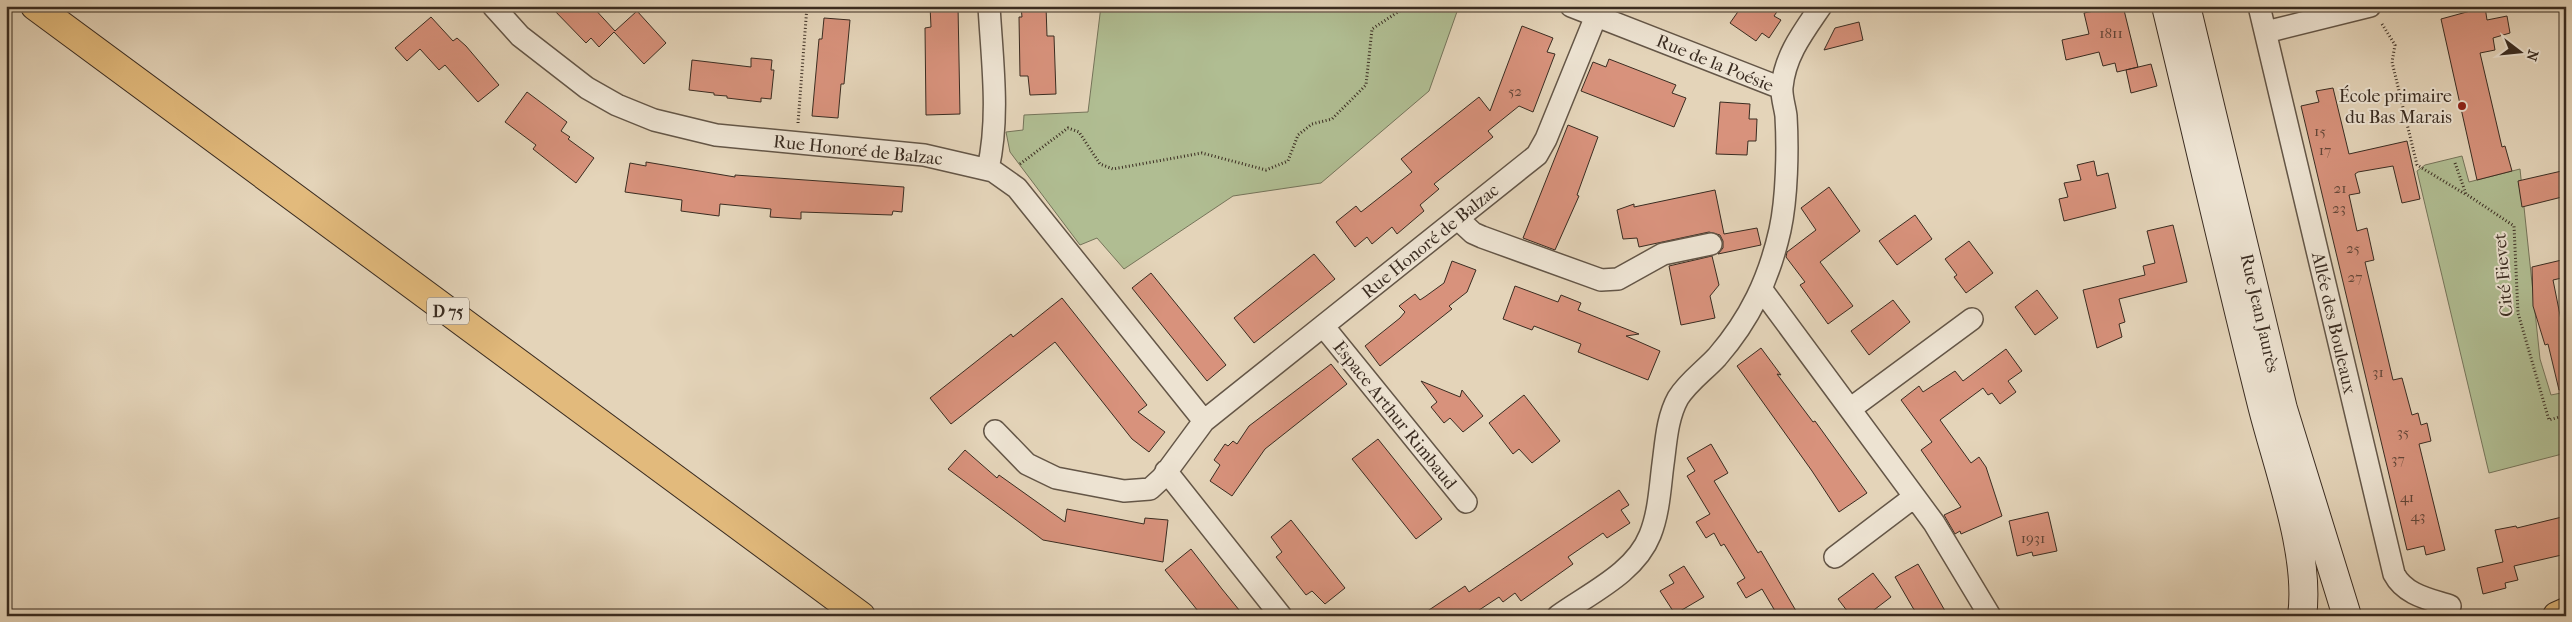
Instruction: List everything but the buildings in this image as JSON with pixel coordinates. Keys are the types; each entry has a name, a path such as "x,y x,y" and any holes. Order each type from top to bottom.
{"main road":[{"name":"D 75","path":"35,6 861,616"},
{"name":"Rue Jean Jaurès","path":"2166,6 2260,399 2297,537 2304,579 2302,616"},
{"name":"Rue Jean Jaurès","path":"2186,6 2283,409 2347,616"},
{"path":"2557,616 2566,612"}],"street":[{"name":"Rue Honoré de Balzac","path":"493,6 520,36 577,80 597,94 636,114 696,132 915,153 995,173"},
{"path":"989,6 995,173 1017,188 1204,421"},
{"name":"Rue de la Poésie","path":"1558,616 1630,566 1642,552 1655,520 1669,422 1675,405 1684,389 1722,351 1762,290 1772,263 1784,204 1786,116 1781,88 1571,6"},
{"path":"1781,88 1794,46 1821,6"},
{"name":"Allée des Bouleaux","path":"2259,6 2394,574 2398,581 2410,591 2450,606"},
{"path":"2266,32 2375,14"},
{"name":"Rue Honoré de Balzac","path":"994,430 1027,464 1045,474 1069,482 1124,491 1143,490 1156,484 1204,421 1529,162 1542,148 1596,16"},
{"path":"1458,219 1473,233 1482,237 1601,280 1618,279 1663,254 1711,244"},
{"path":"1762,290 1946,542 1990,616"},
{"path":"1850,409 1972,319"},
{"name":"Espace Arthur Rimbaud","path":"1324,327 1466,502"},
{"path":"1166,471 1281,616"},
{"path":"1835,557 1914,497"}],"path":[{"path":"797,143 807,6"},
{"path":"995,173 1068,128 1080,132 1100,164 1113,169 1202,154 1266,170 1281,164 1288,161 1298,135 1312,124 1332,119 1366,85 1372,29 1407,6"},
{"path":"2375,14 2394,45 2392,62 2417,165 2466,194"},
{"path":"2455,163 2466,194"},
{"name":"Cité Fievet","path":"2466,194 2514,226 2518,313 2549,420 2566,416"}],"green space":[{"path":"1101,6 1459,6 1429,91 1321,183 1233,196 1124,269 1097,238 1080,245 1010,152 1006,132 1023,130 1024,115 1088,112"},
{"path":"2462,156 2469,182 2520,169 2540,359 2551,395 2566,392 2566,453 2489,473 2417,171 2425,165"}],"place":[{"name":"École primaire du Bas Marais","path":"2462,106"}]}
